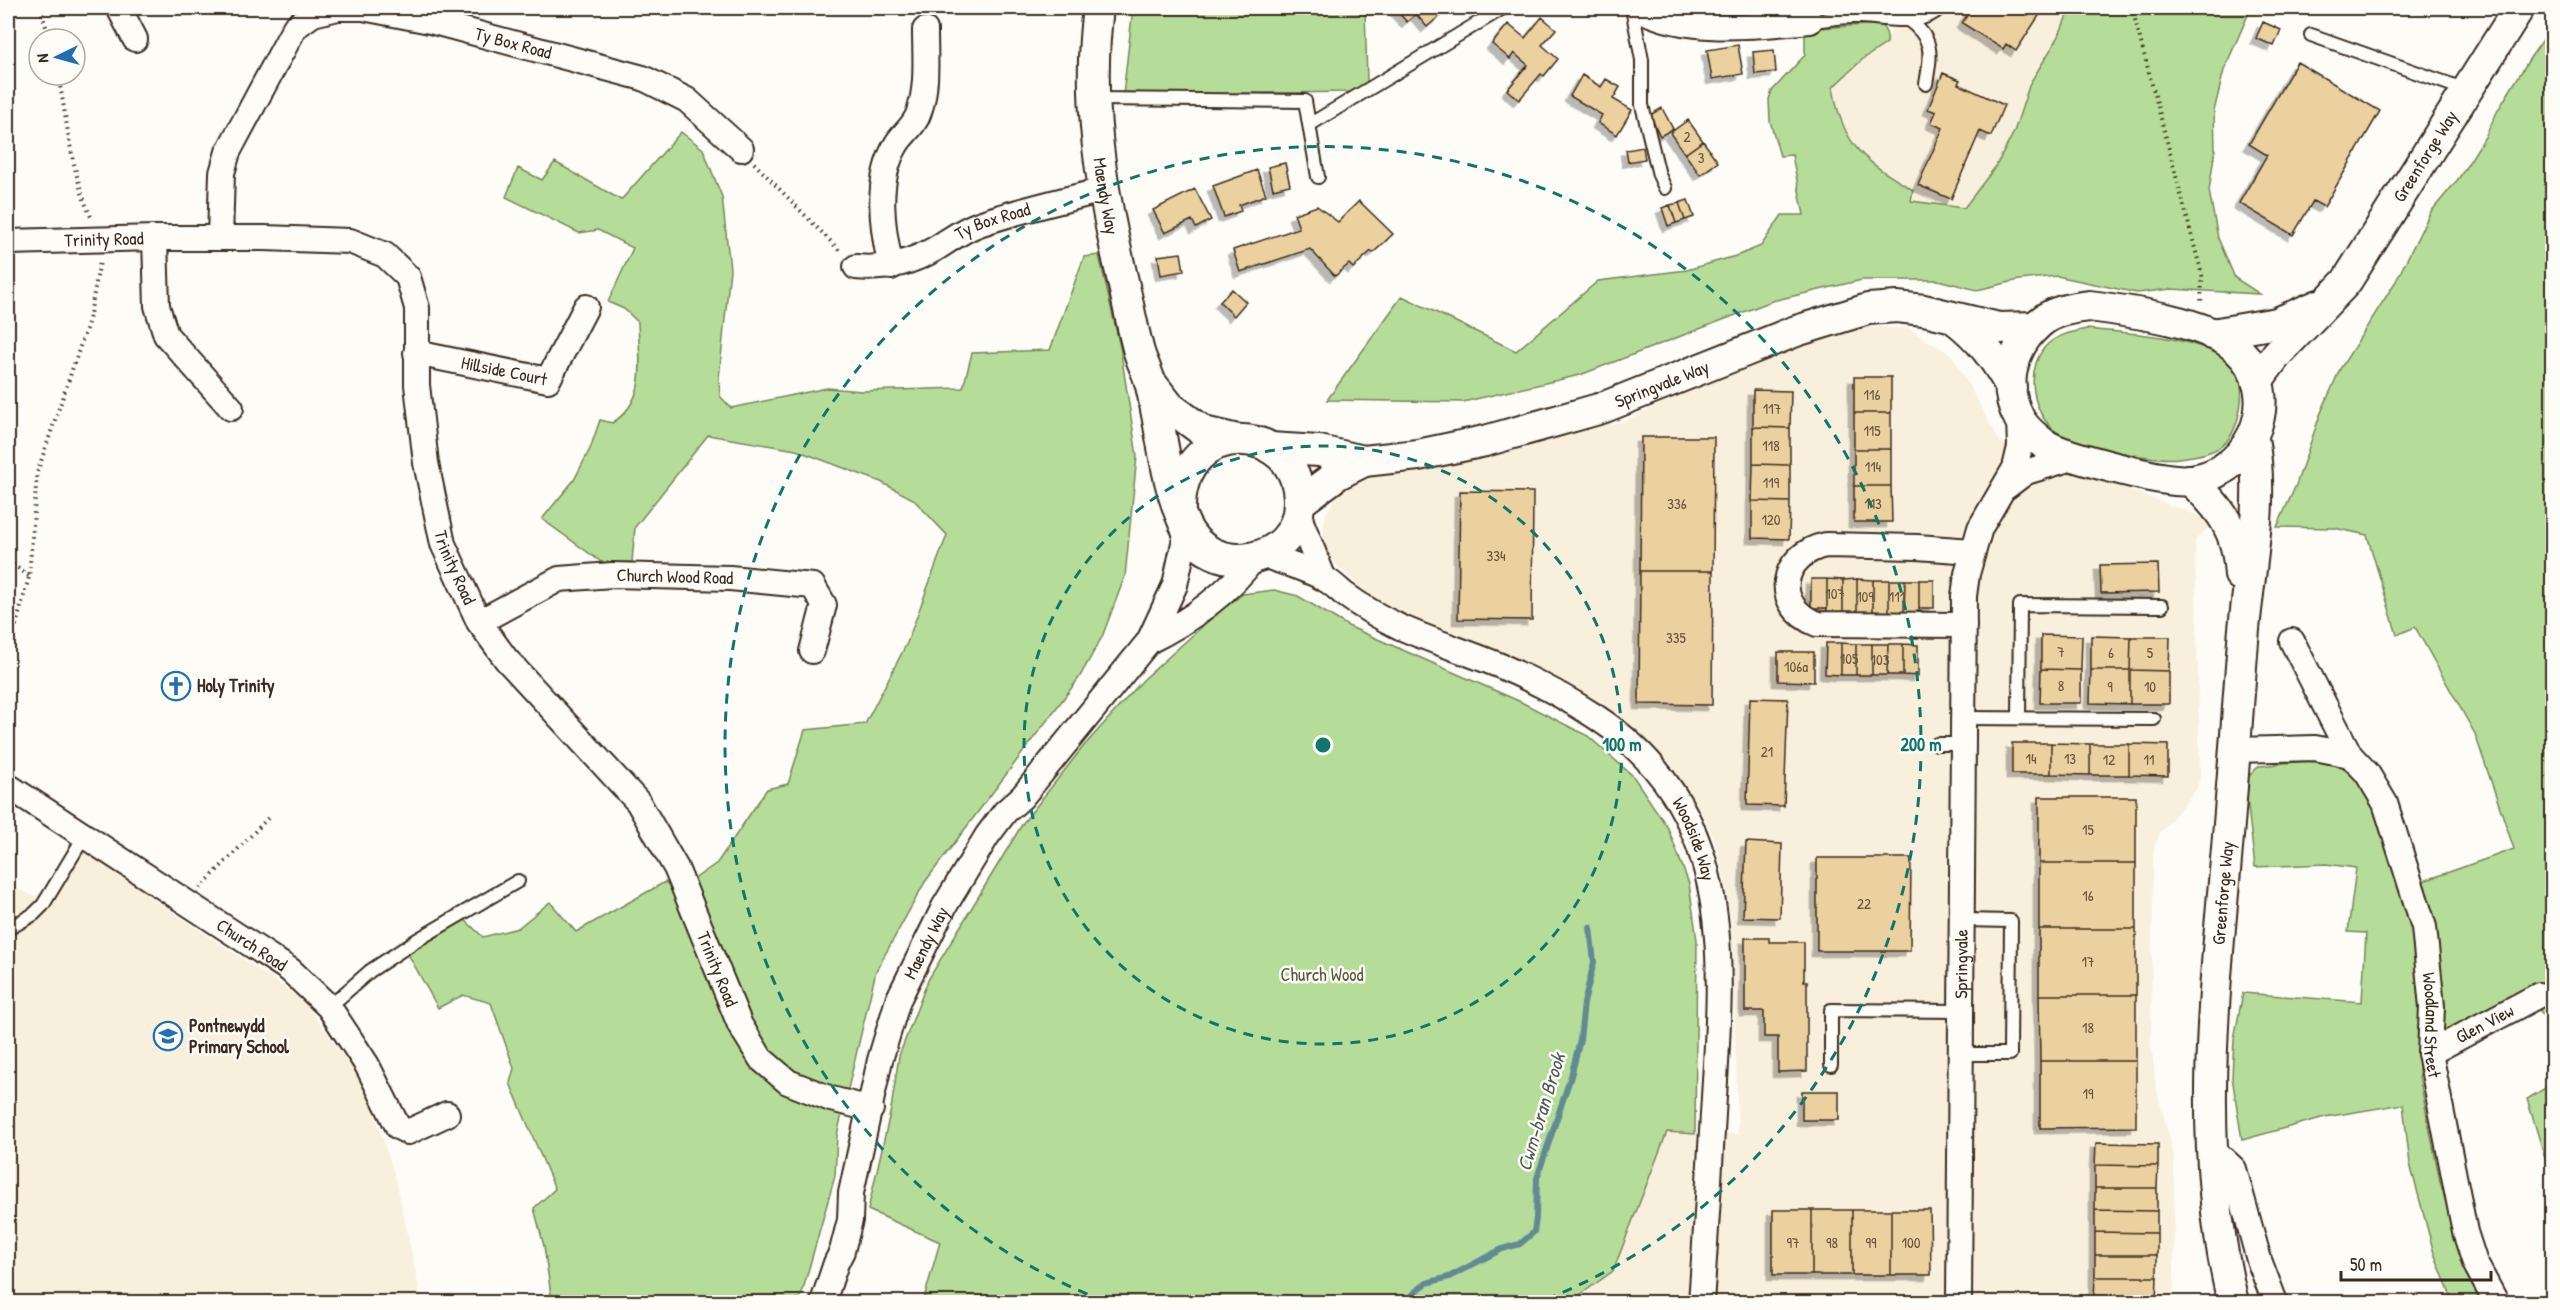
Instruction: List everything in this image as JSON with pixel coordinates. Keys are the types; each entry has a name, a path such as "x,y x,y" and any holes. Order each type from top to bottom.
{"street":[{"path":"119,8 135,39"},
{"name":"Ty Box Road","path":"220,238 222,173 228,152 295,27 313,14 338,8 363,8 429,21 643,78 687,100 741,149"},
{"name":"Maendy Way","path":"1098,8 1094,43 1095,99 1103,190 1139,351 1150,380 1167,469 1183,519 1199,544 1211,553 1239,560 1259,556 1279,545 1291,531 1299,508 1298,486 1283,458 1270,448 1252,441 1204,432 1170,407 1150,380"},
{"path":"1638,8 1665,19 1715,25 1757,26 1810,21"},
{"name":"Greenforge Way","path":"2257,381 2277,354 2299,334 2346,282 2519,8"},
{"path":"891,267 885,241 884,183 888,160 897,143 919,114 924,87 925,30"},
{"name":"Ty Box Road","path":"856,267 891,267 915,260 956,234 979,224 1103,190"},
{"path":"155,237 157,306 166,335 231,408"},
{"name":"Trinity Road","path":"8,242 155,237 350,241 385,255 408,277 417,309 417,385 426,463 443,544 479,622 506,660 638,802 676,868 740,1025 761,1059 788,1082 831,1099 871,1109"},
{"name":"Greenforge Way","path":"2206,332 2277,323 2327,301"},
{"name":"Greenforge Way","path":"2089,306 2138,312 2206,332 2235,347 2245,358 2257,381 2260,413 2253,438 2240,454 2222,468 2207,476 2190,480 2175,480 2075,457 2047,446 2031,434 2019,419 2011,387 2011,365 2019,344 2035,327 2064,310 2089,306"},
{"name":"Hillside Court","path":"416,353 548,380 586,307"},
{"name":"Springvale Way","path":"1270,448 1319,451 1364,461 1418,455 1495,438 1591,412 1796,331 1868,309 1897,307 1924,310 1999,328 2035,327"},
{"name":"Springvale Way","path":"1955,319 1972,332 1994,357 2011,387"},
{"name":"Springvale","path":"1959,1302 1966,574 1980,528 2015,468 2020,447 2019,419"},
{"name":"Greenforge Way","path":"2233,1302 2214,1209 2211,1148 2212,1047 2217,957 2243,638 2254,545 2257,464 2253,438"},
{"name":"Maendy Way","path":"823,1302 842,1251 850,1220 851,1194 880,1060 898,1000 944,907 987,836 1005,812 1022,797 1149,641 1175,585 1183,519 1180,489 1187,470 1199,455 1215,444 1234,439"},
{"name":"Springvale","path":"2006,487 2026,472 2075,457"},
{"name":"Springvale Way","path":"1299,508 1338,474 1364,461"},
{"name":"Greenforge Way","path":"2190,480 2218,506 2227,519 2235,541 2240,564 2243,638"},
{"path":"1299,508 1324,579"},
{"path":"1964,625 1817,624 1806,620 1795,610 1789,599 1788,574 1803,554 1820,546 1917,547 1972,551"},
{"name":"Maendy Way","path":"1149,641 1172,630 1240,579 1259,556"},
{"name":"Woodside Way","path":"1259,556 1324,579 1373,613 1400,627 1504,668 1556,693 1597,718 1626,740 1650,763 1670,789 1692,825 1706,861 1713,896 1720,968 1718,1040 1701,1302"},
{"name":"Church Wood Road","path":"479,622 559,579 612,575 730,578 813,586 824,605 812,651"},
{"name":"Woodland Street","path":"2292,641 2350,754 2367,773 2385,803 2424,927 2432,1007 2430,1053 2465,1232 2475,1263 2496,1302"},
{"path":"2235,750 2316,748 2350,754"},
{"name":"Church Road","path":"8,786 290,970 329,1007 367,1065 398,1127 408,1132 447,1114"},
{"name":"Glen View","path":"2430,1053 2539,995"},
{"path":"2211,1148 2234,1169 2259,1260 2275,1302"}],"lane":[{"path":"1309,125 1503,8"},
{"path":"1632,8 1642,60 1642,105 1659,175 1665,188"},
{"path":"1810,21 1852,17 1907,19 1926,17 1940,8"},
{"path":"1907,19 1922,31 1929,45 1930,61 1926,84"},
{"path":"2311,35 2466,90"},
{"path":"1095,99 1305,101 1318,177"},
{"path":"2019,718 2020,605 2162,606"},
{"path":"1963,718 2154,719"},
{"path":"1937,744 1963,744"},
{"path":"8,929 34,914 43,905 85,835"},
{"path":"329,1007 370,971 417,940 518,881"},
{"path":"1961,1054 2010,1054 2011,921 1962,920"},
{"path":"1831,1065 1831,1010 1961,1011"}],"path":[{"path":"40,8 46,27"},
{"path":"2132,8 2202,275 2206,332"},
{"path":"8,635 16,625 29,577 37,473 89,320 100,271 101,239 83,200 75,172 60,87"},
{"path":"741,149 856,267"},
{"path":"8,561 29,577"},
{"path":"187,902 270,816"}],"shaded area":[{"path":"1916,8 2070,8 2058,38 2030,83 2014,132 1996,166 1964,208 1911,201 1912,190 1874,167 1853,145 1837,113 1833,87 1863,59 1887,43 1896,14"},
{"path":"1847,326 1907,328 1952,355 2000,442 2215,522 2195,540 2200,778 2196,790 2159,834 2153,852 2151,1043 2156,1087 2174,1157 2174,1302 1570,1302 1613,1271 1667,1132 1738,1134 1732,924 1717,847 1707,822 1672,765 1647,741 1597,703 1519,663 1439,632 1378,600 1337,566 1325,548 1323,537 1325,515 1341,489 1362,477 1622,422 1769,353"},
{"name":"Pontnewydd Primary School","path":"78,842 153,899 303,1000 355,1072 371,1103 396,1180 422,1302 8,1302 8,902 15,888 33,896 44,892"}],"green space":[{"path":"1133,8 1365,8 1367,82 1356,91 1349,92 1123,95"},
{"path":"2070,8 2251,8 2224,70 2214,111 2215,149 2209,191 2218,238 2235,278 2260,294 2171,289 2137,293 2057,276 2019,280 1977,290 1938,280 1862,280 1772,301 1580,375 1463,402 1327,400 1402,296 1516,351 1598,281 1687,270 1739,255 1761,246 1782,215 1804,215 1792,155 1780,156 1770,121 1769,99 1772,91 1805,55 1805,29 1880,24 1882,26 1887,35 1887,43 1863,59 1833,87 1842,124 1858,150 1881,170 1913,190 1911,201 1964,208 1996,166 2014,132 2030,83 2058,38"},
{"path":"2552,27 2552,1032 2529,991 2419,1043 2419,1076 2440,1181 2457,1244 2490,1302 2453,1302 2434,1253 2410,1164 2403,1104 2325,1117 2242,1140 2232,1077 2234,1039 2243,993 2362,1002 2366,933 2348,932 2356,868 2326,864 2255,867 2246,790 2248,777 2259,766 2323,762 2346,771 2359,783 2379,816 2407,887 2514,849 2475,734 2415,627 2397,635 2367,535 2334,528 2277,527 2296,485 2320,415 2340,369 2396,281 2430,213 2459,178 2530,58"},
{"path":"681,132 703,149 722,197 730,269 719,378 720,396 731,408 827,388 862,391 963,388 972,353 1050,350 1084,257 1099,255 1120,347 1137,456 1125,576 1102,637 1079,678 925,882 876,971 837,1135 835,1176 802,1293 797,1302 552,1302 544,1246 534,1208 555,1189 510,1083 514,1068 491,1003 463,995 438,1008 408,954 424,941 464,919 483,937 518,928 550,902 576,932 665,882 672,888 694,879 717,863 767,789 788,784 805,730 865,724 907,643 947,535 913,499 881,482 796,450 708,435 635,527 632,562 604,564 542,519 574,480 590,449 600,420 612,423 624,414 637,391 640,365 638,322 624,309 608,302 633,248 598,230 579,233 506,197 518,168 542,180 555,162 621,200"},
{"path":"2087,329 2178,340 2228,359 2235,366 2239,375 2241,399 2236,424 2226,442 2210,452 2198,455 2179,458 2151,457 2094,446 2077,441 2053,429 2039,410 2035,399 2033,386 2036,362 2041,352 2053,340"},
{"name":"Church Wood","path":"1274,590 1298,596 1348,626 1521,702 1588,736 1633,776 1668,828 1689,884 1697,940 1695,1134 1667,1132 1613,1271 1570,1302 923,1302 940,1242 868,1210 891,1109 899,1056 928,980 1023,823 1083,747 1143,680 1216,614 1243,594"},
{"path":"2552,1084 2552,1180 2527,1099"}],"building":[{"path":"1438,8 1443,13 1427,27 1416,14 1407,22 1395,9"},
{"path":"1972,8 2044,8 2016,51 2006,44 2003,49 1962,23"},
{"path":"1542,17 1556,29 1542,45 1558,59 1544,76 1541,74 1519,100 1507,90 1528,65 1514,53 1510,59 1492,44 1508,24 1525,38"},
{"path":"2263,22 2281,30 2274,46 2256,38"},
{"path":"1738,45 1743,74 1712,79 1707,50"},
{"path":"1774,50 1776,72 1755,74 1753,52"},
{"path":"2297,62 2380,111 2324,207 2313,201 2293,235 2239,203 2267,155 2249,144"},
{"path":"1943,73 1960,80 1958,84 2004,105 1991,136 1980,131 1951,199 1918,185 1943,128 1931,123 1936,112 1928,109"},
{"path":"1582,75 1601,87 1606,79 1620,87 1613,99 1632,110 1617,135 1598,123 1602,115 1570,96"},
{"path":"1662,108 1673,129 1660,136 1650,115"},
{"path":"1688,120 1703,141 1685,154 1670,133"},
{"path":"1703,141 1718,162 1700,175 1685,154"},
{"path":"1643,147 1645,159 1628,162 1626,150"},
{"path":"1285,163 1290,185 1273,189 1268,167"},
{"path":"1257,170 1266,195 1239,205 1241,211 1224,217 1213,186"},
{"path":"1195,189 1211,220 1196,228 1192,220 1165,233 1153,210"},
{"path":"1688,200 1694,217 1685,220 1679,203"},
{"path":"1359,201 1393,234 1353,268 1349,264 1335,276 1310,249 1240,272 1233,250 1299,228 1294,214 1317,206 1338,222"},
{"path":"1679,203 1685,220 1676,223 1670,205"},
{"path":"1670,205 1676,223 1668,226 1662,208"},
{"path":"1181,253 1184,271 1161,275 1158,256"},
{"path":"1232,289 1246,302 1234,316 1220,302"},
{"path":"1854,377 1891,377 1891,413 1854,413"},
{"path":"1753,390 1791,391 1790,428 1753,427"},
{"path":"1854,413 1891,413 1891,449 1854,449"},
{"path":"1753,427 1790,428 1790,465 1753,464"},
{"path":"1641,437 1714,437 1713,571 1640,571"},
{"path":"1854,449 1891,449 1891,486 1854,486"},
{"path":"1753,464 1790,465 1790,502 1752,501"},
{"path":"1854,486 1891,486 1892,522 1854,522"},
{"path":"1460,491 1533,492 1532,620 1458,619"},
{"path":"1752,501 1790,502 1789,539 1752,538"},
{"path":"2158,564 2159,592 2101,593 2100,565"},
{"path":"1640,571 1713,571 1712,705 1639,704"},
{"path":"1811,579 1827,579 1827,608 1811,608"},
{"path":"1827,579 1843,580 1843,614 1827,614"},
{"path":"1857,579 1857,614 1843,614 1843,580"},
{"path":"1857,579 1873,580 1873,614 1857,614"},
{"path":"1873,580 1889,580 1889,614 1873,614"},
{"path":"1889,580 1905,580 1904,614 1889,614"},
{"path":"1905,580 1919,580 1919,614 1904,614"},
{"path":"1919,580 1934,580 1934,608 1919,608"},
{"path":"2041,635 2082,636 2081,670 2041,669"},
{"path":"2091,636 2131,637 2130,670 2091,670"},
{"path":"2131,637 2170,637 2169,671 2130,670"},
{"path":"1826,643 1841,643 1841,675 1825,674"},
{"path":"1841,643 1856,644 1856,675 1841,675"},
{"path":"1856,644 1872,644 1872,675 1856,675"},
{"path":"1872,644 1888,644 1887,675 1872,675"},
{"path":"1888,644 1903,644 1903,675 1887,675"},
{"path":"1903,644 1918,645 1918,676 1903,675"},
{"path":"1778,652 1814,652 1814,682 1778,681"},
{"path":"2041,669 2081,670 2081,703 2040,703"},
{"path":"2091,670 2130,670 2130,704 2090,703"},
{"path":"2130,670 2169,671 2169,704 2130,704"},
{"path":"1750,698 1788,699 1784,806 1747,805"},
{"path":"2012,743 2051,743 2051,774 2012,774"},
{"path":"2051,743 2090,744 2090,775 2051,774"},
{"path":"2090,744 2129,744 2129,775 2090,775"},
{"path":"2129,744 2168,745 2168,776 2129,775"},
{"path":"2039,797 2136,797 2136,863 2039,863"},
{"path":"1746,842 1782,844 1780,918 1743,917"},
{"path":"1817,858 1911,858 1910,951 1817,951"},
{"path":"2039,863 2136,863 2136,929 2039,929"},
{"path":"2039,929 2136,929 2136,995 2039,995"},
{"path":"1745,938 1769,938 1769,942 1804,942 1804,981 1807,981 1807,1071 1778,1072 1778,1037 1764,1037 1764,1011 1745,1011"},
{"path":"2039,995 2136,995 2136,1061 2040,1061"},
{"path":"2040,1061 2136,1061 2136,1127 2040,1128"},
{"path":"1802,1091 1839,1091 1839,1120 1802,1120"},
{"path":"2096,1143 2158,1144 2158,1166 2095,1165"},
{"path":"2095,1165 2158,1166 2157,1188 2095,1188"},
{"path":"2095,1188 2157,1188 2157,1211 2095,1210"},
{"path":"1773,1210 1812,1210 1812,1275 1773,1275"},
{"path":"1812,1210 1852,1210 1852,1275 1812,1275"},
{"path":"1852,1210 1891,1210 1891,1275 1852,1275"},
{"path":"1891,1210 1930,1210 1931,1275 1891,1275"},
{"path":"2095,1210 2157,1211 2157,1233 2095,1232"},
{"path":"2095,1232 2157,1233 2157,1255 2095,1255"},
{"path":"2095,1255 2157,1255 2157,1277 2095,1277"},
{"path":"2095,1277 2157,1277 2156,1300 2094,1299"}],"waterway":[{"name":"Cwm-bran Brook","path":"1407,1302 1427,1283 1449,1277 1502,1249 1520,1244 1534,1232 1537,1178 1571,1076 1580,1040 1584,1003 1594,962 1590,927"}],"place":[{"name":"Holy Trinity","path":"176,686"},
{"name":"Pontnewydd Primary School","path":"168,1036"}]}
